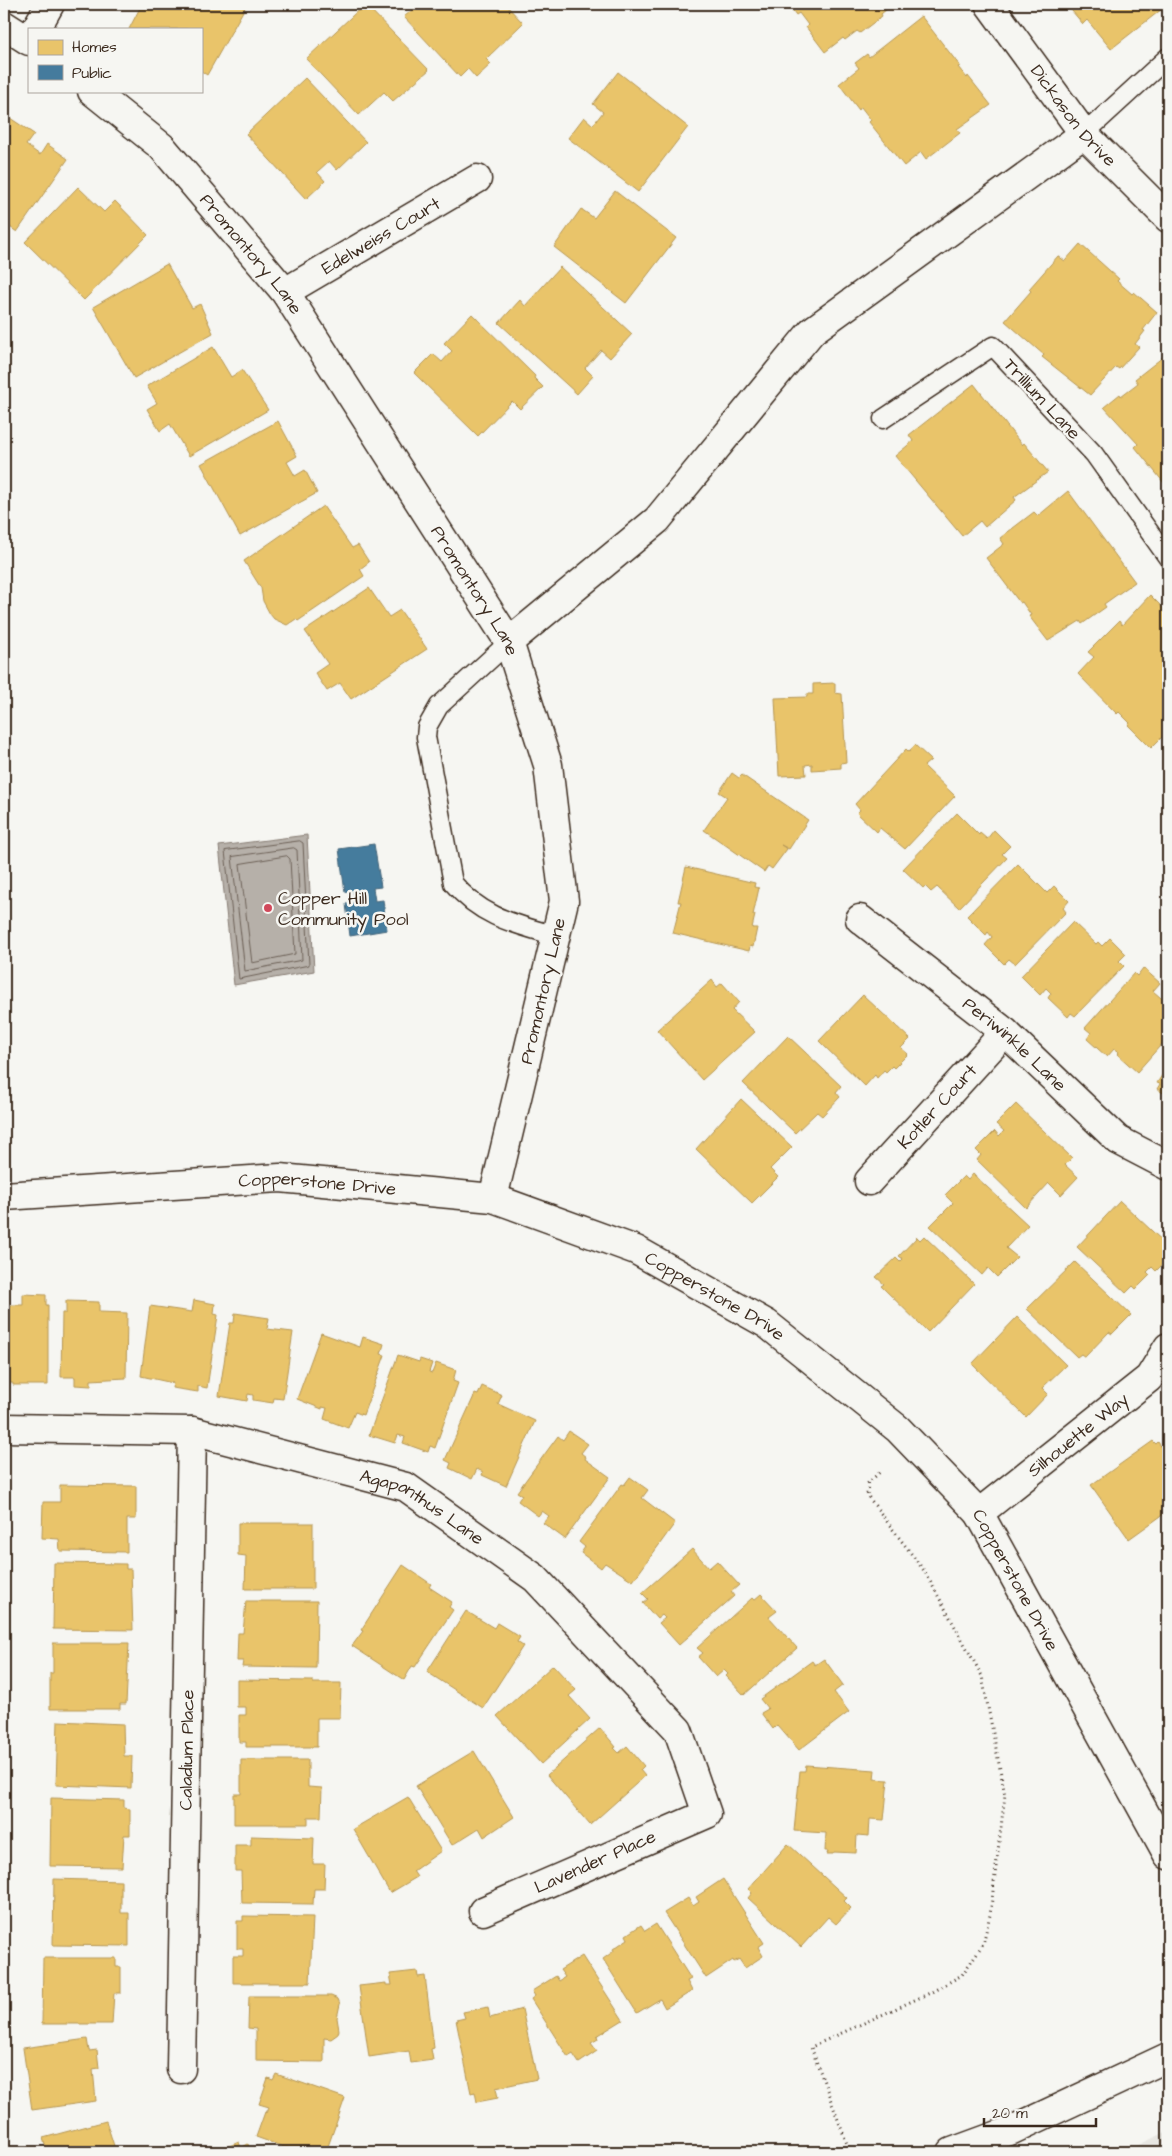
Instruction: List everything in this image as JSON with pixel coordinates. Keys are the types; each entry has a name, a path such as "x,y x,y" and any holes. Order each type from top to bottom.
{"street":[{"path":"37,28 50,4"},
{"name":"Dickason Drive","path":"989,4 1084,134 1168,218"},
{"path":"4,25 28,40"},
{"name":"Promontory Lane","path":"93,92 162,147 284,292 509,642 548,765 564,901 493,1198"},
{"path":"509,642 657,520 812,331 1084,134"},
{"name":"Edelweiss Court","path":"284,292 477,179"},
{"name":"Periwinkle Lane","path":"860,919 1005,1032 1118,1140 1168,1166"},
{"name":"Kotler Court","path":"869,1180 1005,1032"},
{"name":"Copperstone Drive","path":"4,1196 280,1178 493,1198 636,1250 767,1324 898,1429 979,1513 1168,1855"},
{"name":"Silhouette Way","path":"979,1513 1148,1378 1168,1347"},
{"name":"Agapanthus Lane","path":"4,1428 192,1431 406,1487 535,1578 678,1730 707,1814"},
{"name":"Caladium Place","path":"181,2069 192,1431"},
{"name":"Lavender Place","path":"484,1911 707,1814"},
{"path":"952,2152 1012,2130 1168,2058"}],"lane":[{"path":"1084,134 1168,57"},
{"name":"Trillium Lane","path":"883,419 994,346 1094,454 1168,558"},
{"path":"509,642 439,706 427,727 426,737 453,883 464,897 503,921 556,936"}],"path":[{"path":"850,2152 811,2047 930,1993 962,1975 983,1944 990,1915 1005,1795 982,1676 925,1572 867,1495 868,1483 880,1472"}],"shaded area":[{"path":"1168,2131 1168,2152 1124,2152"}],"water":[{"name":"Copper Hill Community Pool","path":"307,835 314,971 234,985 219,846"}],"building: Homes":[{"path":"142,4 247,4 207,75 202,72 202,28 130,28"},
{"path":"365,4 429,70 393,101 384,92 359,115 306,59"},
{"path":"419,4 505,4 523,23 486,59 491,64 476,78 468,69 460,77 404,17"},
{"path":"788,4 893,4 881,14 882,16 860,33 857,31 845,40 843,38 825,52 806,27 808,25 799,13 796,15"},
{"path":"1066,4 1162,4 1159,6 1162,9 1111,49 1087,20 1083,24"},
{"path":"921,16 960,66 958,67 967,78 968,76 991,105 957,129 960,133 926,159 921,152 904,166 869,122 871,120 861,107 859,110 839,84 859,68 855,63 867,54 869,57"},
{"path":"618,72 688,127 638,192 568,138 584,117 593,125 603,112 593,104"},
{"path":"305,78 366,142 337,170 329,161 317,172 325,181 306,199 246,134"},
{"path":"4,114 34,134 26,145 40,155 47,144 68,159 17,232 4,223"},
{"path":"78,187 104,212 115,201 148,235 84,300 25,242"},
{"path":"615,191 676,238 626,303 554,247 581,209 594,218"},
{"path":"1080,244 1119,279 1117,281 1132,294 1134,292 1157,312 1135,344 1139,347 1119,369 1116,367 1090,395 1042,357 1044,355 1005,321 1031,291 1029,289 1058,256 1065,261"},
{"path":"167,264 192,308 200,304 213,333 134,378 93,307"},
{"path":"560,267 632,334 610,358 601,350 585,368 593,376 577,394 499,323 520,300 525,306"},
{"path":"472,314 535,376 534,378 543,387 520,409 512,401 478,436 414,373 433,354 442,362 452,351 444,343"},
{"path":"213,347 231,377 242,370 268,410 189,456 170,424 160,431 147,409 157,403 147,386"},
{"path":"1168,353 1168,488 1135,447 1138,444 1104,407 1138,383 1135,379"},
{"path":"974,384 1022,445 1024,443 1048,472 1014,497 1016,500 985,527 980,521 962,536 895,456 913,441 909,435"},
{"path":"278,421 297,456 287,462 295,476 305,470 317,493 240,536 201,464"},
{"path":"1068,491 1135,582 1104,604 1106,607 1082,624 1080,621 1048,641 1029,616 1031,615 1022,602 1020,603 986,558 1004,544 1000,538 1034,512 1038,516"},
{"path":"323,506 352,548 358,545 369,562 360,569 364,576 298,621 296,619 287,625 274,619 270,614 263,601 261,588 244,561"},
{"path":"369,588 389,617 400,610 427,649 351,699 340,683 327,691 315,673 328,664 305,631"},
{"path":"1150,595 1168,613 1168,731 1151,748 1128,725 1130,723 1119,712 1117,714 1078,674 1094,657 1088,652 1119,621 1122,625"},
{"path":"835,683 835,693 842,694 846,762 841,763 841,768 812,770 812,764 805,765 806,775 779,776 775,698 807,697 807,694 813,694 813,684"},
{"path":"915,745 931,760 924,766 955,796 905,849 880,828 877,832 857,813 860,810 855,804 906,749 909,752"},
{"path":"732,773 739,778 742,775 808,820 789,849 781,845 787,849 772,869 768,866 764,872 704,830 727,797 719,792"},
{"path":"957,813 979,835 980,833 987,839 994,830 1010,846 1002,854 1007,858 959,908 937,887 931,892 925,886 923,888 903,869"},
{"path":"1018,864 1047,893 1054,886 1069,901 1063,908 1066,912 1015,964 1009,959 1004,964 985,945 992,937 988,932 986,935 967,916"},
{"path":"686,867 755,883 754,887 759,888 752,928 757,928 753,947 750,946 749,951 673,933 681,902 678,902"},
{"path":"1073,922 1096,944 1098,942 1102,946 1110,938 1126,954 1119,961 1124,966 1075,1016 1071,1013 1068,1017 1048,998 1051,993 1046,988 1040,995 1021,976"},
{"path":"1143,968 1160,983 1153,991 1168,1004 1168,1037 1137,1072 1114,1049 1107,1057 1087,1039 1091,1033 1085,1028 1134,973 1137,976"},
{"path":"712,980 717,987 722,983 739,1002 732,1010 755,1032 702,1080 657,1030"},
{"path":"863,995 910,1039 901,1048 908,1054 894,1068 892,1066 886,1072 884,1070 877,1078 875,1075 865,1086 819,1041"},
{"path":"788,1036 841,1086 836,1092 840,1097 822,1116 817,1112 795,1133 743,1083"},
{"path":"1168,1066 1168,1096 1157,1089 1160,1084 1157,1083"},
{"path":"741,1099 792,1147 770,1169 778,1177 752,1203 696,1149"},
{"path":"1016,1104 1072,1158 1065,1165 1078,1177 1061,1195 1049,1183 1026,1208 977,1160 981,1155 976,1150 995,1131 999,1136 1004,1131 996,1124"},
{"path":"973,1174 1028,1225 1006,1248 1017,1257 997,1277 988,1268 982,1275 930,1226 953,1203 945,1195 964,1176 968,1180"},
{"path":"1120,1201 1168,1246 1168,1259 1156,1271 1152,1267 1147,1272 1150,1275 1136,1289 1133,1286 1126,1293 1077,1247"},
{"path":"924,1236 974,1284 928,1332 881,1286 884,1284 876,1277 896,1258 900,1262 903,1259 899,1256 917,1237 920,1240"},
{"path":"1075,1262 1131,1315 1112,1334 1109,1332 1085,1357 1081,1354 1077,1357 1027,1309"},
{"path":"23,1294 46,1295 46,1305 48,1305 48,1385 13,1385 13,1383 4,1383 4,1305 23,1305"},
{"path":"194,1300 215,1304 214,1314 218,1315 207,1388 198,1386 198,1392 172,1388 173,1383 141,1376 150,1306 192,1312"},
{"path":"66,1301 99,1302 99,1312 127,1313 126,1378 91,1380 91,1386 75,1385 75,1377 61,1377 62,1313 66,1313"},
{"path":"235,1313 269,1318 267,1329 293,1332 283,1399 274,1398 273,1403 253,1400 253,1395 248,1394 247,1401 219,1396 230,1323 234,1323"},
{"path":"1017,1317 1066,1365 1042,1388 1048,1394 1026,1417 972,1364"},
{"path":"321,1333 360,1347 363,1337 384,1344 381,1354 385,1355 363,1415 355,1412 348,1428 324,1419 327,1408 322,1407 322,1409 297,1399"},
{"path":"398,1355 419,1362 420,1359 432,1363 429,1372 432,1373 436,1363 456,1370 453,1381 458,1383 435,1448 430,1446 428,1452 403,1443 405,1437 398,1435 395,1443 369,1435"},
{"path":"482,1386 502,1395 498,1404 535,1421 506,1486 482,1475 483,1472 477,1469 472,1479 449,1468 451,1463 445,1460 475,1394 478,1395"},
{"path":"569,1431 588,1444 581,1453 586,1457 585,1459 610,1477 565,1539 543,1523 549,1516 542,1511 538,1516 518,1501 522,1495 517,1492 558,1436 563,1440"},
{"path":"1153,1441 1156,1444 1158,1442 1168,1456 1166,1457 1168,1461 1168,1511 1129,1539 1091,1485"},
{"path":"630,1477 648,1490 642,1498 675,1523 633,1581 605,1563 601,1568 581,1553 585,1547 579,1542 622,1484 624,1485"},
{"path":"60,1485 136,1486 136,1519 127,1519 127,1552 60,1551 59,1539 42,1538 43,1502 60,1502"},
{"path":"238,1523 313,1523 313,1589 245,1589 246,1556 238,1555"},
{"path":"1168,1544 1168,1571 1163,1545"},
{"path":"692,1549 709,1568 717,1561 739,1585 731,1592 734,1596 679,1645 659,1623 665,1618 662,1615 657,1619 643,1603 648,1599 642,1593"},
{"path":"54,1563 126,1564 126,1569 131,1569 133,1630 53,1629"},
{"path":"403,1565 431,1584 429,1587 452,1602 449,1607 453,1610 415,1667 412,1666 404,1680 352,1646"},
{"path":"761,1594 777,1611 769,1617 797,1648 744,1695 726,1676 728,1674 724,1670 716,1677 698,1657 703,1653 697,1648 752,1598 754,1600"},
{"path":"246,1601 317,1601 316,1668 242,1667 243,1661 237,1661 238,1633 243,1633"},
{"path":"466,1611 494,1628 497,1623 520,1637 517,1642 523,1646 483,1708 427,1672"},
{"path":"53,1643 129,1643 126,1704 120,1704 120,1709 50,1709 50,1673 53,1673"},
{"path":"824,1659 843,1685 834,1692 849,1712 799,1750 777,1725 773,1729 761,1713 768,1709 760,1699 812,1661 815,1665"},
{"path":"553,1665 576,1690 569,1696 590,1719 541,1764 497,1716"},
{"path":"237,1680 341,1683 340,1718 317,1718 317,1747 246,1747 246,1742 239,1742 239,1715 246,1715 246,1707 237,1707"},
{"path":"58,1721 123,1724 124,1756 132,1756 131,1788 56,1785"},
{"path":"600,1728 619,1753 627,1746 644,1766 640,1770 645,1776 590,1825 547,1775"},
{"path":"474,1751 514,1817 484,1837 479,1828 452,1845 416,1786"},
{"path":"241,1760 308,1760 308,1787 322,1788 321,1817 308,1817 308,1824 234,1824 234,1794 241,1794"},
{"path":"806,1765 875,1770 874,1779 888,1780 884,1820 870,1819 869,1836 857,1835 856,1853 834,1852 833,1854 827,1854 828,1851 825,1851 826,1833 794,1831 800,1771 805,1771"},
{"path":"408,1797 441,1851 413,1871 417,1877 390,1893 353,1829"},
{"path":"51,1798 124,1800 124,1808 130,1809 130,1835 124,1835 122,1867 50,1866"},
{"path":"251,1836 314,1838 313,1864 325,1864 324,1889 314,1889 313,1904 242,1903 241,1871 235,1871 235,1845 251,1845"},
{"path":"788,1844 847,1898 844,1901 851,1908 836,1924 828,1917 801,1947 748,1898 752,1893 748,1889"},
{"path":"54,1879 121,1881 121,1913 129,1913 129,1946 53,1945"},
{"path":"723,1879 764,1943 758,1947 763,1956 745,1968 739,1959 734,1962 733,1960 706,1978 664,1913 688,1898 693,1906 699,1902 696,1897"},
{"path":"243,1916 313,1917 310,1983 233,1983 233,1956 243,1956 243,1949 237,1949 237,1921 243,1921"},
{"path":"656,1924 691,1979 687,1981 692,1991 665,2008 660,1999 637,2013 603,1959 614,1951 613,1949 628,1939 626,1935 641,1925 645,1931"},
{"path":"582,1956 623,2020 597,2036 598,2039 591,2043 597,2051 579,2063 573,2054 568,2057 531,1999 535,1996 532,1991 556,1976 559,1981 565,1977 560,1970"},
{"path":"43,1958 116,1958 116,1967 121,1967 121,1993 114,1993 112,2024 42,2024"},
{"path":"417,1971 418,1977 425,1976 434,2048 431,2049 433,2060 411,2063 409,2051 369,2057 359,1986 386,1983 386,1985 392,1985 390,1974"},
{"path":"249,1996 331,1996 338,1999 340,2004 337,2018 339,2030 338,2034 331,2039 324,2038 324,2062 256,2061 256,2029 248,2028"},
{"path":"488,2007 490,2018 522,2009 537,2079 496,2088 498,2098 477,2102 475,2092 471,2093 456,2020 465,2018 463,2012"},
{"path":"87,2039 89,2051 97,2050 99,2068 93,2069 96,2101 32,2110 23,2048"},
{"path":"276,2074 345,2098 326,2152 298,2152 256,2137 265,2112 269,2107 259,2104 268,2078 273,2080"},
{"path":"106,2121 116,2152 47,2152 43,2138"},
{"path":"239,2142 241,2148 248,2144 251,2152 215,2152"}],"building: Public":[{"path":"374,844 381,887 373,888 375,901 383,900 387,930 350,936 346,904 353,903 352,891 345,892 339,849"}],"place":[{"name":"Copper Hill Community Pool","path":"268,908"}]}
